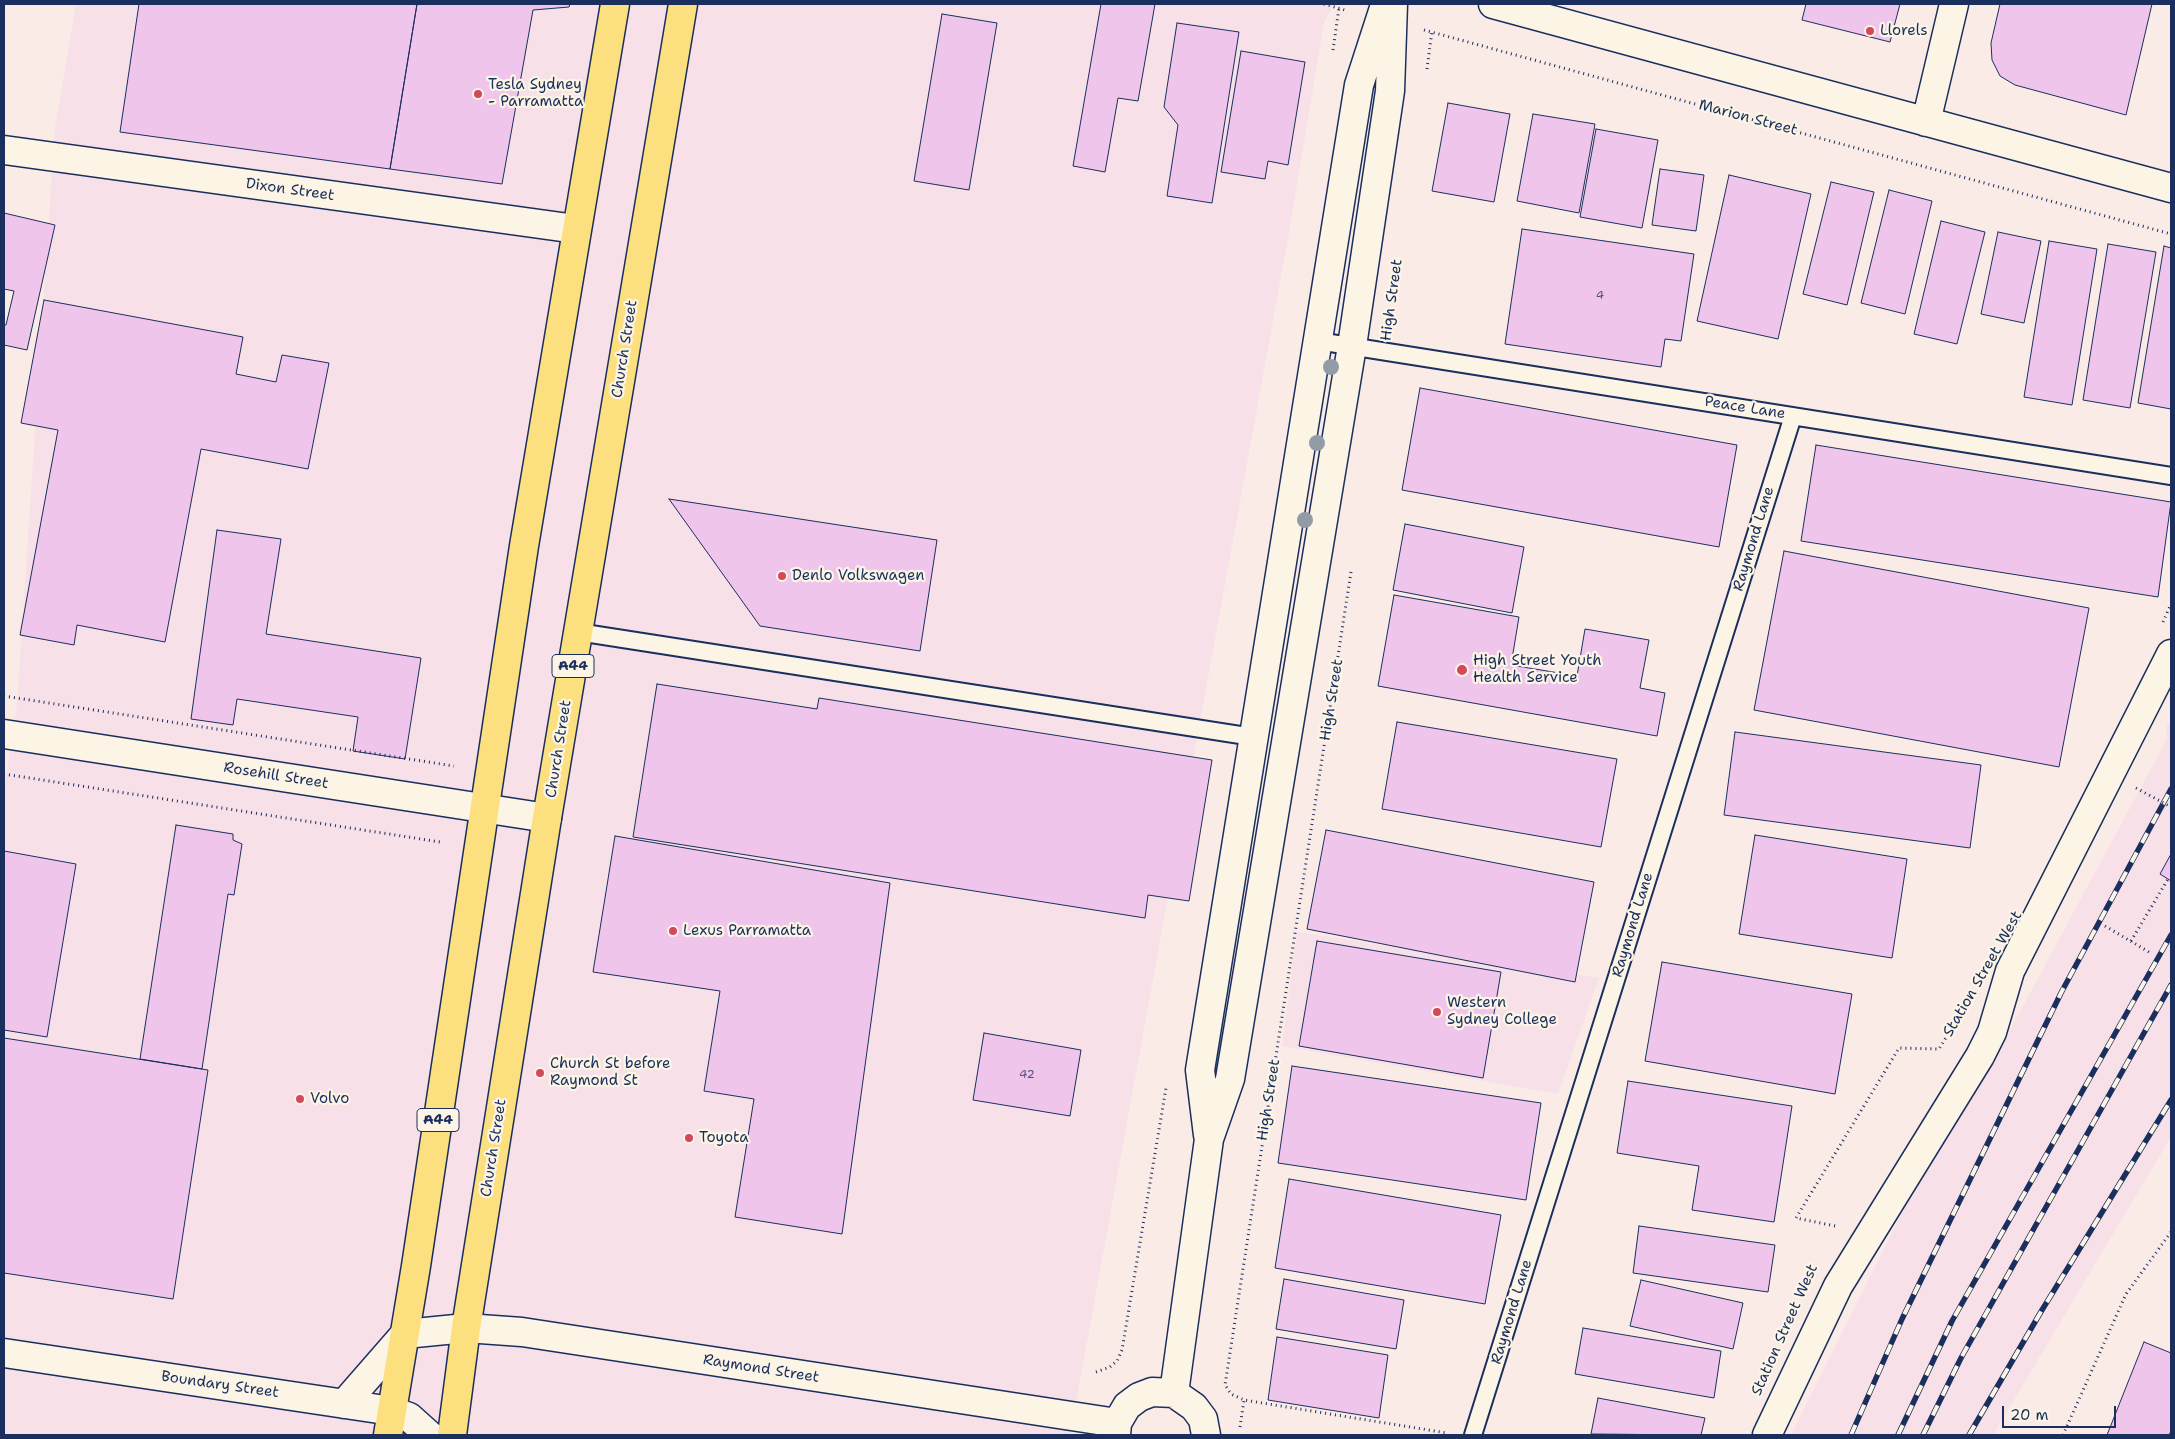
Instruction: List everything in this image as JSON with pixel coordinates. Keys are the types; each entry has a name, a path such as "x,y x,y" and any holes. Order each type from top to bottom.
{"highway":[{"name":"A44","path":"390,1423 486,808 524,546 576,229 616,4"},
{"name":"Church Street","path":"452,1435 466,1328 547,818 682,4"}],"street":[{"path":"1492,4 2171,188"},
{"path":"1926,122 1954,4"},
{"path":"1209,1139 1200,1070 1359,85 1388,12"},
{"path":"1174,1393 1209,1139 1230,1079 1352,346 1390,91 1388,12"},
{"name":"Dixon Street","path":"4,150 576,229"},
{"name":"Station Street West","path":"1767,1435 1838,1286 1980,1056 1992,1032 2010,971 2171,654"},
{"name":"Rosehill Street","path":"4,734 547,818"},
{"name":"Raymond Street","path":"405,1334 466,1328 522,1332 1116,1429"},
{"path":"344,1404 405,1334"},
{"name":"Boundary Street","path":"4,1353 344,1404 390,1423 409,1417 429,1435"},
{"path":"1116,1429 1127,1406 1138,1398 1152,1392 1174,1393 1194,1406 1203,1419 1206,1435"}],"lane":[{"name":"Peace Lane","path":"1318,341 2171,476"},
{"name":"Raymond Lane","path":"1473,1435 1792,416"},
{"path":"578,632 1254,738"},
{"path":"1260,698 1293,703"},
{"path":"1247,778 1280,784"}],"path":[{"name":"Marion Street","path":"1324,4 1388,12 1432,32 2171,234"},
{"path":"1426,70 1432,32"},
{"name":"High Street","path":"1244,1400 1231,1394 1225,1385 1226,1368 1353,562"},
{"path":"2159,629 2171,604"},
{"path":"4,696 454,766"},
{"path":"4,774 440,842"},
{"path":"2136,788 2171,807"},
{"path":"2131,941 2168,879"},
{"path":"2105,926 2149,952"},
{"name":"Station Street West","path":"1831,1233 1835,1226 1796,1218 1899,1048 1939,1049 1960,1015"},
{"path":"2064,1435 2126,1294 2171,1232"},
{"path":"1096,1372 1110,1367 1117,1361 1122,1350"},
{"path":"1239,1435 1244,1400 1453,1434"}],"shaded area":[{"path":"76,4 1334,4 1324,22 1290,227 1070,1435 4,1435 4,791 17,705 55,128"},
{"path":"2171,719 2171,1137 1993,1435 1791,1435 1929,1159 1987,1073 2167,739 2166,728"},
{"name":"Western Sydney College","path":"1297,932 1599,978 1558,1094 1282,1046"}],"building":[{"path":"139,4 417,4 390,169 120,132"},
{"path":"417,4 570,4 569,7 533,10 502,184 390,169"},
{"path":"1101,4 1155,4 1138,101 1118,98 1105,172 1073,166"},
{"name":"Llorels","path":"1806,4 1900,4 1890,42 1802,20"},
{"path":"2000,4 2152,4 2126,115 2015,85 2000,76 1992,60 1991,43"},
{"path":"942,14 997,23 969,190 914,181"},
{"path":"1177,23 1239,32 1212,203 1167,196 1178,125 1164,107"},
{"path":"1241,51 1305,62 1288,165 1268,161 1265,179 1221,172"},
{"path":"1448,103 1510,114 1494,202 1432,191"},
{"path":"1533,114 1595,124 1579,213 1517,201"},
{"path":"1596,129 1658,140 1642,228 1580,217"},
{"path":"1660,169 1704,175 1696,231 1652,225"},
{"path":"1729,175 1811,194 1778,339 1697,321"},
{"path":"1831,182 1874,192 1847,305 1803,294"},
{"path":"1889,190 1932,201 1905,314 1861,303"},
{"path":"4,213 55,225 27,350 4,345 4,325 6,325 14,291 4,289"},
{"path":"1941,221 1985,232 1957,344 1914,334"},
{"path":"1522,229 1694,254 1681,341 1665,339 1661,367 1505,344"},
{"path":"1998,232 2041,241 2024,323 1981,314"},
{"path":"2049,241 2097,249 2072,405 2024,397"},
{"path":"2108,244 2156,252 2130,408 2083,400"},
{"path":"2164,246 2171,248 2171,409 2138,403"},
{"path":"44,300 243,337 236,374 276,382 282,355 329,363 308,469 201,449 165,642 77,625 74,645 20,635 58,430 21,423"},
{"path":"1420,388 1737,445 1719,547 1402,490"},
{"path":"1816,445 2171,502 2158,597 1801,541"},
{"name":"Denlo Volkswagen","path":"669,499 937,540 920,651 760,626"},
{"path":"1405,524 1524,547 1512,613 1393,590"},
{"path":"217,530 281,539 266,634 421,658 405,759 353,751 358,717 237,699 233,725 191,719"},
{"path":"1784,551 2089,608 2059,767 1754,710"},
{"name":"High Street Youth Health Service","path":"1394,595 1519,617 1511,665 1577,676 1585,629 1649,640 1640,688 1665,693 1657,736 1378,686"},
{"path":"657,684 817,709 819,698 1212,760 1189,901 1148,895 1145,918 633,837"},
{"path":"1397,722 1617,759 1601,847 1382,809"},
{"path":"1735,732 1981,765 1970,848 1724,815"},
{"path":"176,825 233,834 233,840 242,844 234,895 228,894 202,1069 140,1059"},
{"path":"1326,830 1594,882 1575,982 1307,929"},
{"path":"1755,835 1907,859 1892,958 1739,934"},
{"path":"615,836 890,883 842,1234 735,1217 754,1099 704,1091 720,991 593,972"},
{"path":"4,851 76,864 47,1037 4,1030"},
{"path":"2171,854 2171,881 2160,874"},
{"path":"1317,941 1501,972 1483,1078 1299,1046"},
{"path":"1662,962 1852,994 1835,1094 1645,1061"},
{"path":"984,1033 1081,1050 1070,1116 973,1100"},
{"path":"4,1038 208,1070 173,1299 4,1273"},
{"path":"1292,1066 1541,1103 1526,1200 1278,1163"},
{"path":"1628,1081 1792,1106 1774,1222 1692,1210 1699,1166 1617,1153"},
{"path":"1289,1179 1501,1215 1485,1304 1275,1268"},
{"path":"1639,1226 1775,1245 1768,1292 1633,1273"},
{"path":"1284,1279 1404,1300 1396,1349 1276,1329"},
{"path":"1641,1280 1743,1303 1733,1349 1630,1326"},
{"path":"1583,1328 1721,1351 1714,1398 1575,1374"},
{"path":"1277,1337 1388,1355 1379,1418 1268,1400"},
{"path":"2144,1342 2171,1353 2171,1431 2169,1435 2107,1435"},
{"path":"1598,1398 1705,1418 1701,1435 1591,1434"}],"railway":[{"path":"1851,1435 1902,1319 2062,991 2171,789"},
{"path":"1898,1435 1952,1321 2171,935"},
{"path":"1923,1435 1961,1358 2171,985"},
{"path":"1969,1435 2042,1310 2171,1100"}],"place":[{"name":"Llorels","path":"1870,31"},
{"name":"Tesla Sydney - Parramatta","path":"478,94"},
{"name":"Denlo Volkswagen","path":"782,576"},
{"name":"High Street Youth Health Service","path":"1462,670"},
{"name":"Lexus Parramatta","path":"673,931"},
{"name":"Western Sydney College","path":"1437,1012"},
{"name":"Church St before Raymond St","path":"540,1073"},
{"name":"Volvo","path":"300,1099"},
{"name":"Toyota","path":"689,1138"}]}
